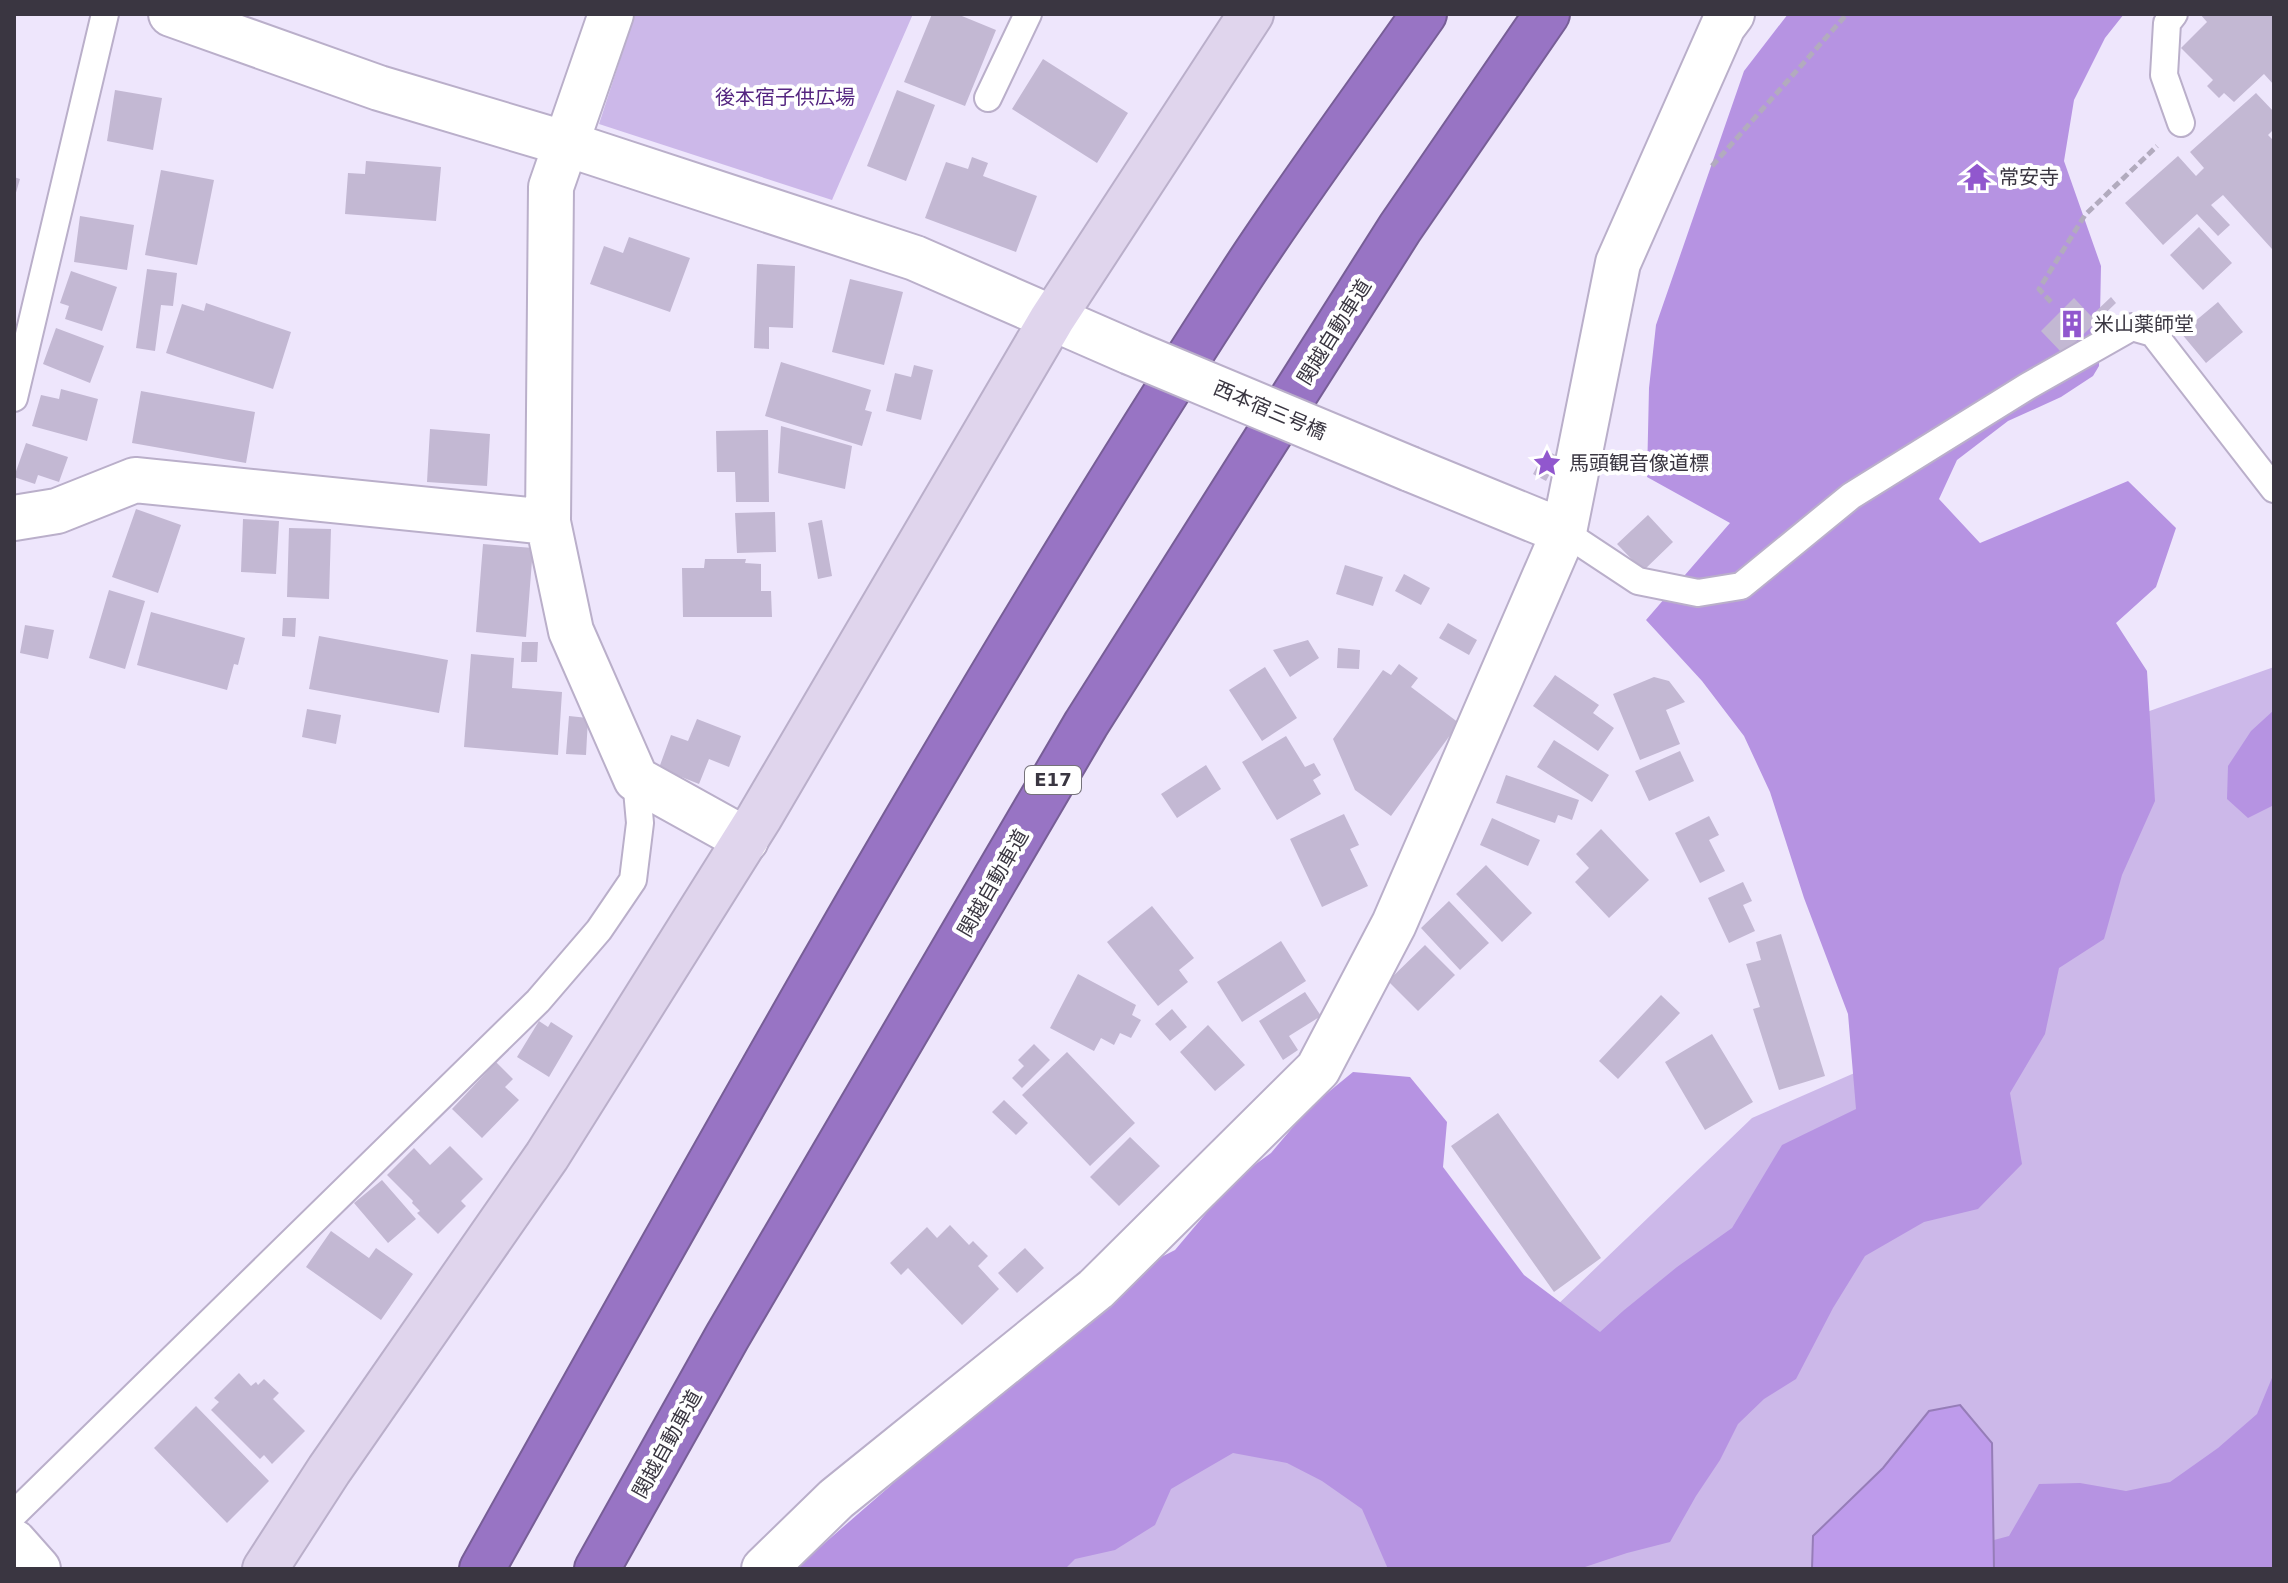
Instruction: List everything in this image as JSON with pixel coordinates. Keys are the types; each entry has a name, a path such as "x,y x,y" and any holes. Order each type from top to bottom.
{"highway":[{"path":"482,1569 791,1017 1060,564 1242,274 1424,14"},
{"name":"関越自動車道","path":"597,1569 727,1337 1086,724 1400,228 1547,14"}],"street":[{"path":"611,14 551,187 548,522 571,631 636,779 746,840"},
{"path":"265,1569 329,1470 547,1156 746,840 1052,319 1251,14"},
{"path":"764,1569 836,1499 1096,1289 1318,1069 1394,924 1564,532 1618,263 1723,26 1732,14"},
{"name":"西本宿三号橋","path":"181,16 379,88 567,144 915,258 1130,352 1564,532"},
{"path":"14,518 57,511 135,480 548,522"},
{"path":"14,1542 38,1569"}],"lane":[{"path":"14,398 105,14"},
{"path":"988,98 1028,14"},
{"path":"2174,14 2167,23 2164,75 2181,123"},
{"path":"1564,532 1638,581 1698,593 1741,586 1851,496 2028,386 2132,327 2153,333 2274,489"},
{"path":"14,1514 538,1001 599,930 633,880 640,823 636,779"}],"path":[{"path":"1709,169 1847,14"},
{"path":"2051,302 2039,289 2085,215 2181,123"}],"green space":[{"name":"後本宿子供広場","path":"635,14 913,14 832,200 599,124"},
{"path":"2274,667 2274,1569 958,1569 1553,1309 1752,1118 1891,1057 2107,726"}],"shaded area":[{"path":"1788,14 2124,14 2105,38 2074,100 2064,161 2101,266 2099,366 2093,376 2061,397 2008,421 1957,460 1939,499 1980,543 2128,481 2176,528 2156,587 2116,623 2147,671 2155,801 2122,875 2104,939 2059,968 2045,1034 2010,1093 2022,1164 1978,1209 1924,1222 1865,1256 1833,1308 1796,1379 1764,1399 1738,1424 1670,1542 1579,1569 1388,1569 1362,1509 1322,1481 1287,1463 1233,1453 1171,1489 1155,1525 1115,1550 1075,1559 1065,1569 795,1569 1134,1271 1175,1250 1235,1179 1271,1153 1309,1108 1353,1072 1410,1077 1447,1122 1443,1167 1524,1275 1600,1332 1677,1267 1732,1228 1782,1145 1856,1109 1848,1014 1804,898 1770,792 1744,736 1702,681 1646,620 1730,523 1647,477 1649,388 1656,325 1744,71"},
{"path":"2274,710 2274,805 2248,818 2227,799 2228,766 2251,731"},
{"path":"2274,1373 2274,1569 1962,1569 1957,1550 2009,1536 2039,1484 2080,1483 2126,1491 2170,1482 2218,1448 2257,1414"},
{"path":"1960,1405 1992,1443 1994,1569 1812,1569 1813,1536 1883,1468 1929,1411"}],"building":[{"path":"932,14 957,14 996,30 965,106 904,82"},
{"path":"2200,14 2274,14 2274,85 2264,74 2234,102 2224,93 2219,98 2207,86 2213,80 2181,48 2207,22"},
{"path":"1043,59 1128,113 1097,163 1012,109"},
{"path":"115,90 162,98 153,150 107,141"},
{"path":"897,90 935,105 906,181 867,166"},
{"path":"2256,93 2274,112 2274,129 2268,135 2274,141 2274,248 2223,195 2211,205 2230,225 2218,236 2197,214 2163,245 2125,203 2178,156 2196,176 2204,168 2190,152"},
{"path":"972,157 988,163 983,176 1037,196 1016,252 925,218 946,162 968,169"},
{"path":"366,161 441,167 436,221 345,214 348,173 365,174"},
{"path":"161,170 214,180 197,265 145,255"},
{"path":"14,177 20,179 15,196 14,196"},
{"path":"80,216 134,225 127,270 74,262"},
{"path":"2199,227 2232,263 2203,290 2170,255"},
{"path":"629,237 690,258 670,312 590,284 604,246 623,253"},
{"path":"757,264 795,266 793,328 769,327 769,349 754,348"},
{"path":"147,269 177,273 173,306 161,305 155,351 136,348"},
{"path":"71,271 117,287 102,331 65,319 69,306 60,303"},
{"path":"850,279 903,292 884,365 832,352"},
{"name":"米山薬師堂","path":"2111,297 2116,303 2063,354 2041,331 2074,298 2091,316"},
{"path":"2218,302 2243,332 2206,363 2181,333"},
{"path":"206,303 291,332 273,389 166,353 182,304 204,311"},
{"path":"56,328 104,346 90,383 43,364"},
{"path":"781,362 871,390 865,410 872,412 862,446 765,416"},
{"path":"914,365 933,370 921,420 886,411 895,373 911,377"},
{"path":"61,389 98,399 87,441 32,426 41,395 59,399"},
{"path":"141,391 255,412 246,463 132,443"},
{"path":"781,426 852,446 845,489 778,473"},
{"path":"430,429 490,434 487,486 427,482"},
{"path":"768,430 769,502 736,502 735,472 717,472 716,431"},
{"path":"26,443 68,457 59,482 38,475 35,484 14,477"},
{"path":"1546,450 1559,457 1546,481 1533,474"},
{"path":"136,509 181,525 158,593 112,577"},
{"path":"775,512 776,552 737,553 735,513"},
{"path":"1648,515 1673,542 1643,571 1617,544"},
{"path":"243,519 279,521 276,574 241,572"},
{"path":"822,520 832,576 818,579 808,523"},
{"path":"289,528 331,529 329,599 287,597"},
{"path":"483,544 533,548 526,637 476,632"},
{"path":"705,559 746,559 745,563 761,564 761,591 771,591 772,617 683,617 682,568 704,568"},
{"path":"1345,565 1383,577 1373,606 1336,594"},
{"path":"1404,574 1430,588 1421,605 1395,591"},
{"path":"109,590 145,601 125,669 89,658"},
{"path":"151,612 245,638 227,690 137,665"},
{"path":"283,618 296,618 295,637 282,636"},
{"path":"1448,623 1477,640 1469,655 1439,638"},
{"path":"25,625 54,630 48,659 20,653"},
{"path":"319,636 448,660 439,713 309,689"},
{"path":"1308,640 1319,658 1290,677 1273,650"},
{"path":"522,642 538,642 537,662 521,662"},
{"path":"1338,648 1360,650 1359,669 1337,668"},
{"path":"471,654 514,658 512,688 562,692 558,755 464,747"},
{"path":"1399,664 1418,678 1411,687 1459,723 1391,816 1355,790 1333,739 1383,670 1391,675"},
{"path":"1265,667 1297,718 1262,741 1229,690"},
{"path":"1555,675 1599,705 1593,713 1614,728 1598,751 1533,706"},
{"path":"1654,677 1669,681 1685,702 1666,710 1680,744 1640,760 1613,694"},
{"path":"307,709 341,715 336,744 302,737"},
{"path":"569,716 588,718 586,755 566,754"},
{"path":"697,719 741,736 729,767 709,759 699,784 659,768 671,735 688,741"},
{"path":"1286,736 1305,767 1314,763 1321,775 1313,780 1321,794 1277,820 1242,762"},
{"path":"1554,740 1609,775 1592,802 1537,767"},
{"path":"1680,751 1694,781 1649,801 1635,771"},
{"path":"1206,765 1221,789 1177,818 1161,794"},
{"path":"1506,775 1579,800 1572,820 1558,815 1555,823 1496,803"},
{"path":"1344,814 1359,845 1350,849 1368,886 1322,907 1290,839"},
{"path":"1709,816 1719,835 1709,840 1725,871 1700,883 1675,833"},
{"path":"1492,818 1540,840 1528,866 1480,845"},
{"path":"1601,829 1649,880 1609,918 1575,882 1589,868 1576,854"},
{"path":"1486,865 1532,913 1502,942 1456,894"},
{"path":"1743,882 1752,901 1743,905 1755,931 1729,943 1708,898"},
{"path":"1449,901 1489,943 1460,970 1421,928"},
{"path":"1152,906 1194,958 1179,970 1188,982 1158,1006 1107,942"},
{"path":"1781,934 1825,1076 1779,1090 1753,1009 1760,1007 1746,964 1761,960 1756,942"},
{"path":"1281,941 1306,981 1242,1022 1217,982"},
{"path":"1425,945 1455,975 1418,1011 1388,981"},
{"path":"1078,974 1136,1005 1132,1015 1141,1020 1131,1038 1120,1033 1114,1045 1101,1038 1094,1051 1050,1028"},
{"path":"1305,992 1321,1016 1289,1036 1298,1050 1283,1060 1259,1021"},
{"path":"1661,995 1680,1013 1618,1079 1599,1061"},
{"path":"1172,1009 1187,1027 1170,1041 1155,1024"},
{"path":"539,1021 548,1027 551,1022 573,1036 549,1077 517,1057"},
{"path":"1208,1025 1245,1065 1215,1091 1180,1052"},
{"path":"1712,1034 1753,1102 1705,1130 1665,1062"},
{"path":"1034,1044 1050,1060 1022,1088 1012,1078 1024,1066 1018,1060"},
{"path":"1067,1052 1135,1123 1090,1166 1022,1095"},
{"path":"496,1062 513,1079 505,1087 519,1100 482,1138 452,1109"},
{"path":"1004,1100 1028,1123 1016,1135 992,1112"},
{"path":"1498,1113 1601,1258 1554,1292 1451,1146"},
{"path":"1130,1137 1160,1166 1119,1206 1090,1177"},
{"path":"450,1146 483,1179 461,1201 466,1206 438,1234 417,1213 420,1211 413,1201 387,1175 414,1148 430,1165"},
{"path":"382,1180 416,1219 388,1243 354,1203"},
{"path":"950,1225 969,1245 973,1241 988,1256 978,1266 999,1289 962,1325 908,1268 901,1275 890,1263 927,1227 937,1238"},
{"path":"331,1231 369,1258 376,1248 413,1274 381,1320 306,1267"},
{"path":"1025,1248 1044,1268 1017,1293 998,1273"},
{"path":"239,1373 251,1386 256,1382 258,1385 264,1379 279,1393 273,1399 305,1431 272,1464 264,1455 260,1459 211,1410 219,1402 214,1398"},
{"path":"196,1406 269,1481 227,1523 154,1448"}],"place":[{"name":"常安寺","path":"1977,177"},
{"name":"米山薬師堂","path":"2072,324"},
{"name":"馬頭観音像道標","path":"1547,463"}]}
